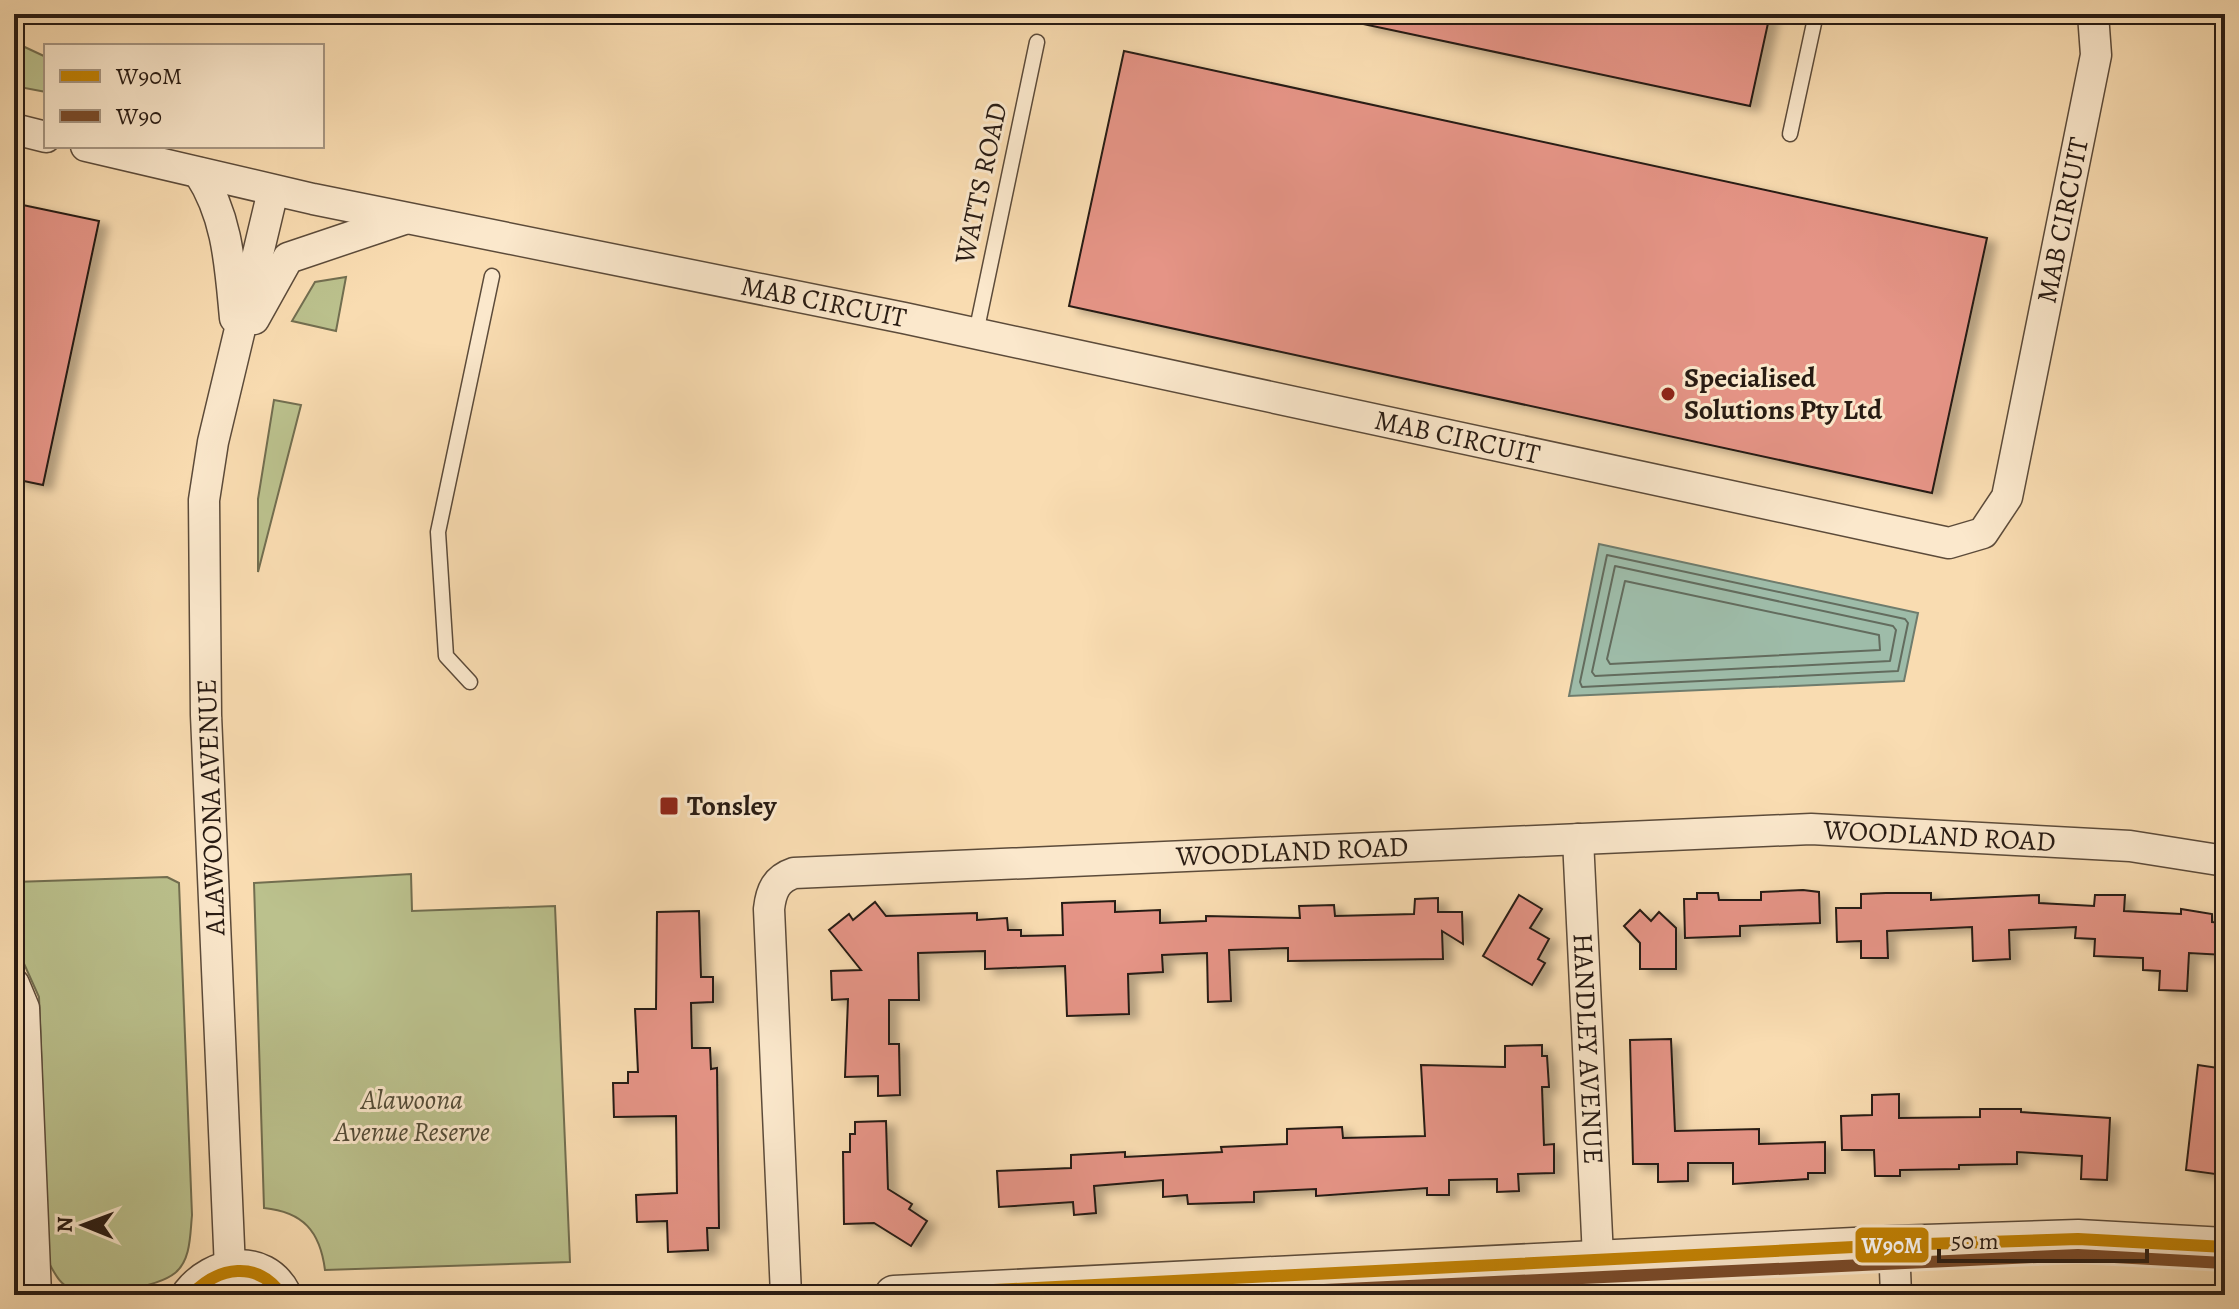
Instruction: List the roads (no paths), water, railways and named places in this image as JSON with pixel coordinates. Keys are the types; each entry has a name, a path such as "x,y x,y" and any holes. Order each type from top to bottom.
{"street":[{"name":"MAB CIRCUIT","path":"94,148 273,191 976,333 1949,543 1983,533 2007,497 2096,55 2093,14"},
{"path":"14,129 44,136"},
{"name":"ALAWOONA AVENUE","path":"199,173 215,197 229,248 237,348"},
{"name":"ALAWOONA AVENUE","path":"230,1269 206,715 204,500 213,442 273,191"},
{"path":"237,348 288,258 405,218"},
{"name":"WOODLAND ROAD","path":"786,1295 769,909 770,895 783,877 794,873 1811,829 2130,846 2225,861"},
{"name":"HANDLEY AVENUE","path":"1578,839 1598,1257"},
{"path":"14,984 24,1008 36,1295"},
{"path":"894,1295 1598,1257 1894,1245 2078,1239 2225,1247"},
{"path":"1894,1245 1896,1295"},
{"path":"191,1295 214,1273 230,1269 248,1270 265,1277 282,1295"}],"lane":[{"path":"1790,134 1816,14"},
{"name":"WATTS ROAD","path":"976,333 1037,42"},
{"path":"470,682 446,656 438,532 492,276"}],"water":[{"path":"1599,544 1918,613 1904,681 1569,696"}],"place":[{"name":"Specialised Solutions Pty Ltd","path":"1668,394"},
{"name":"Tonsley","path":"669,806"}],"park label":[{"name":"Alawoona Avenue Reserve","path":"412,1116"}]}
